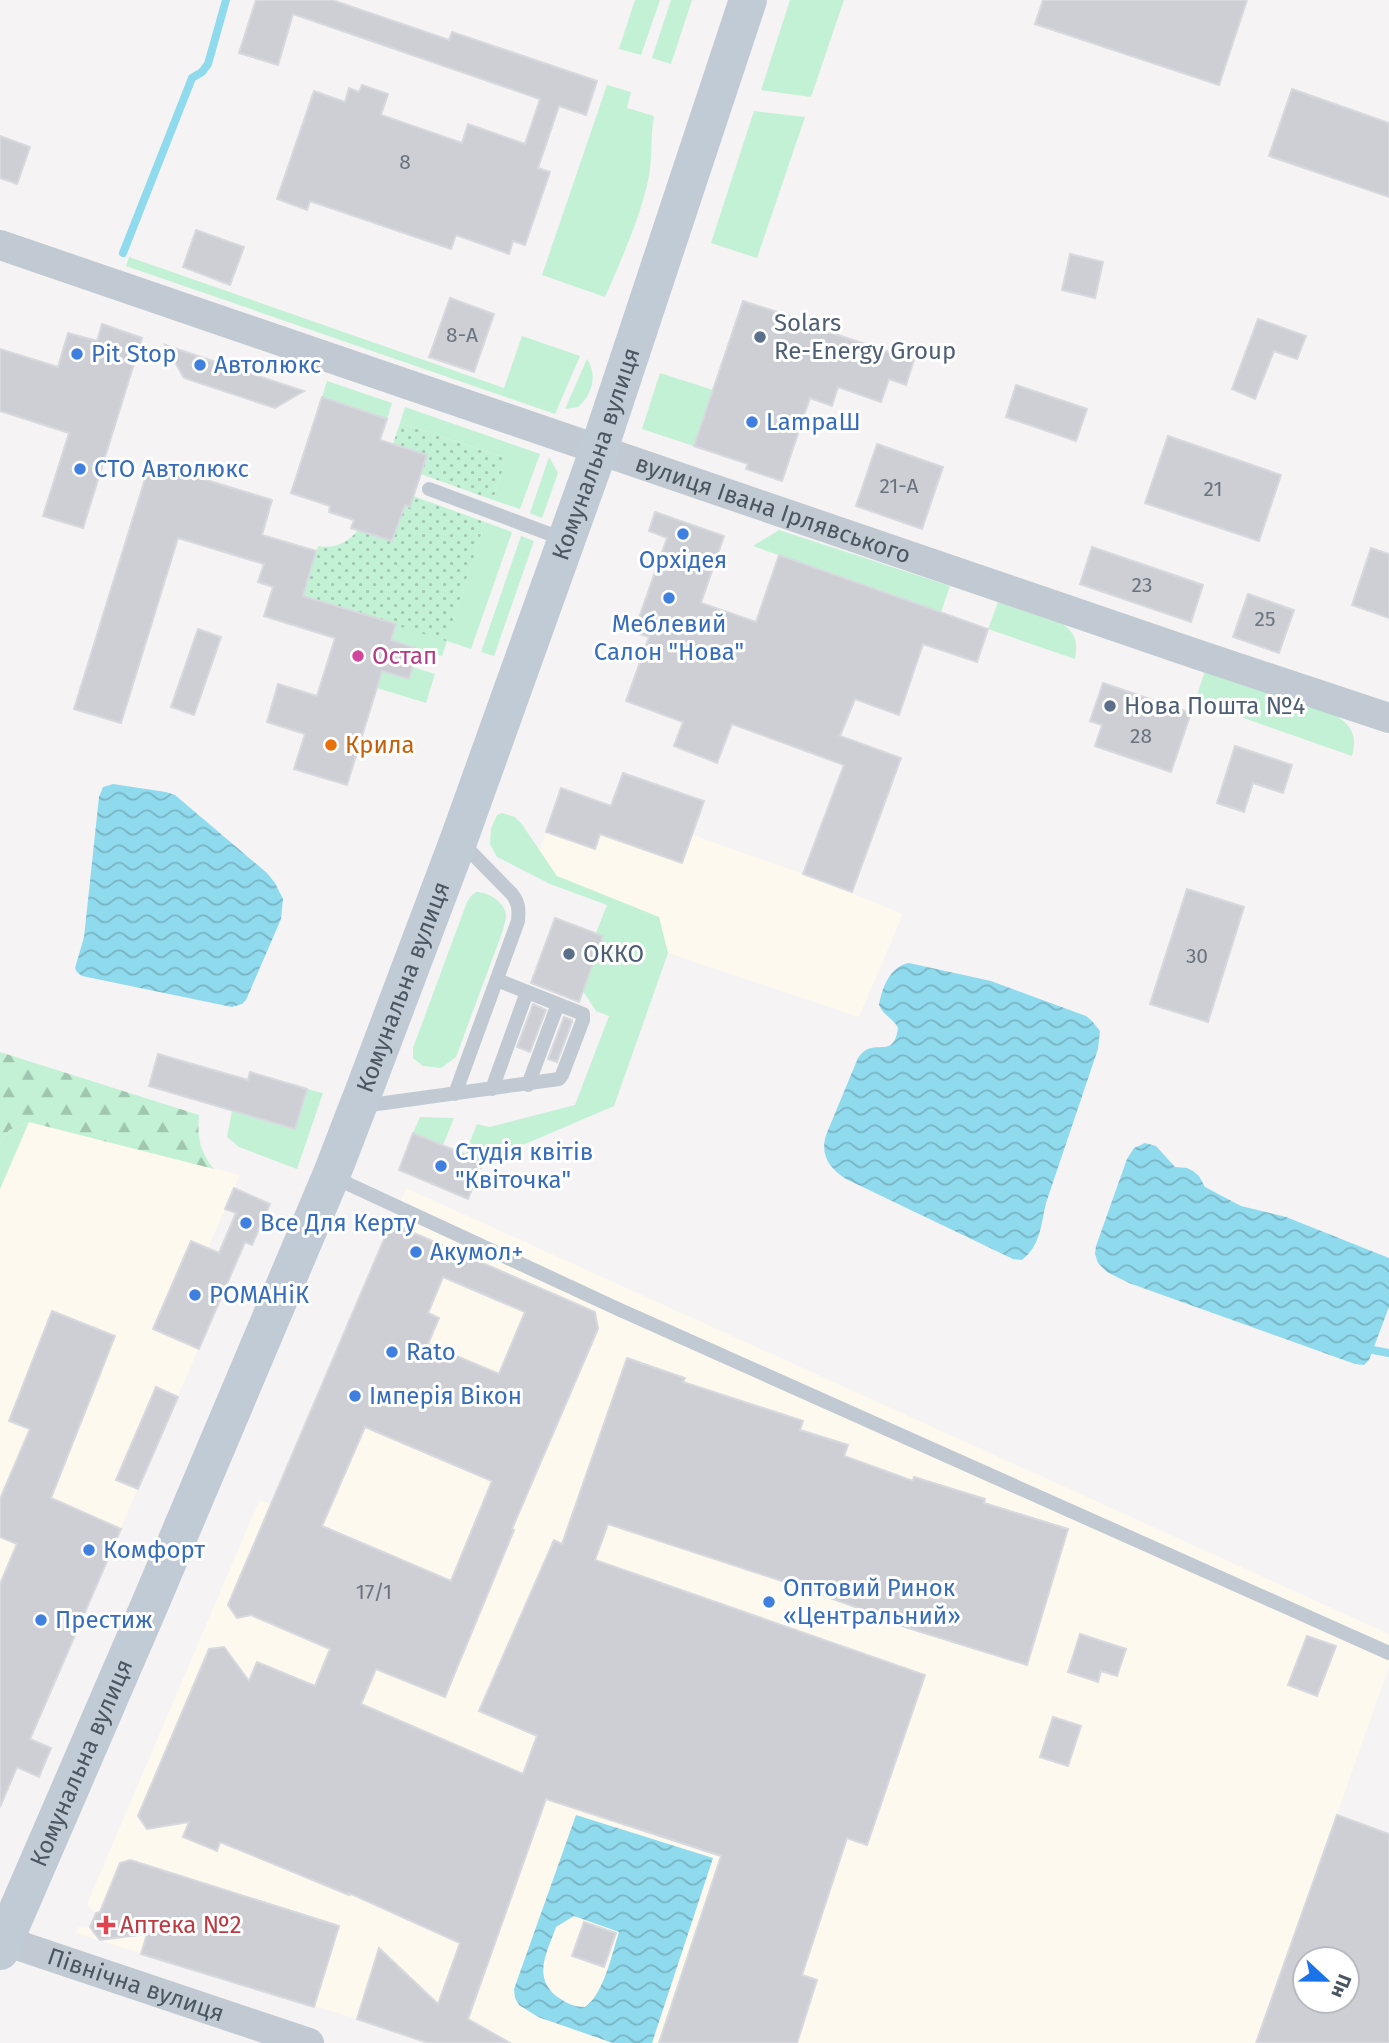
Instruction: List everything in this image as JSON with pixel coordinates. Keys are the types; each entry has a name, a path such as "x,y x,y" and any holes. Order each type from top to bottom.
{"main road":[{"name":"Комунальна вулиця","path":"2,1946 150,1604 358,1106 459,839 567,540 748,0"}],"street":[{"name":"вулиця Івана Ірлявського","path":"0,245 1389,718"},
{"name":"Північна вулиця","path":"2,1946 309,2043"}],"lane":[{"path":"429,489 567,540"},
{"path":"455,1094 517,921 518,906 512,894 459,839"},
{"path":"358,1106 556,1081 561,1077 583,1014 496,980"},
{"path":"492,1089 527,992"},
{"path":"528,1085 558,1004"},
{"path":"331,1176 618,1309 1389,1653"}],"shaded area":[{"path":"561,788 803,874 903,914 859,1017 668,953 659,917 534,867"},
{"path":"29,1122 240,1175 208,1248 237,1260 0,1807 0,1189"},
{"name":"Оптовий Ринок «Центральний»","path":"406,1188 1389,1634 1389,1667 1256,2043 428,2043 75,1933 78,1927 90,1927 96,1913 87,1904 253,1515 260,1500 271,1504"}],"green space":[{"path":"635,0 660,0 641,55 619,49"},
{"path":"671,0 692,0 671,64 652,58"},
{"path":"790,0 844,0 811,97 761,90"},
{"path":"607,85 631,92 627,108 654,116 650,173 640,211 605,297 542,275"},
{"path":"754,111 805,117 757,258 711,243"},
{"path":"129,257 504,388 522,336 580,356 555,414 126,266"},
{"path":"587,359 593,378 590,391 578,407 565,409"},
{"path":"660,373 713,390 694,446 642,429"},
{"path":"327,381 392,403 387,419 322,397"},
{"path":"405,407 540,454 520,509 493,500 506,458 400,423"},
{"path":"400,423 506,458 493,500 421,474 427,455 393,444"},
{"path":"549,457 558,473 542,518 530,513"},
{"path":"413,496 485,522 446,641 303,596 318,546 340,544 358,530 392,541 405,505"},
{"path":"485,522 512,532 471,649 447,641 442,656 391,640 396,624 446,640"},
{"path":"779,530 950,586 941,612 753,546"},
{"path":"521,536 534,541 494,656 481,652"},
{"path":"998,602 1063,624 1075,639 1075,659 988,629"},
{"path":"413,667 435,674 426,703 377,688 382,671 409,678"},
{"path":"1205,671 1334,714 1352,731 1352,756 1195,701"},
{"path":"502,813 515,817 521,823 557,876 659,917 668,953 614,1106 483,1162 465,1154 477,1124 489,1127 575,1105 609,1016 596,1011 583,991 603,937 596,933 607,905 550,884 497,857 490,844 491,829 497,815"},
{"path":"476,892 491,896 504,908 506,918 503,930 456,1057 441,1068 423,1066 413,1058 413,1048 467,902"},
{"path":"0,1052 199,1115 201,1144 214,1169 29,1122 9,1130 0,1143"},
{"path":"307,1089 323,1093 297,1169 239,1147 227,1137 232,1111 295,1129"},
{"path":"420,1117 454,1118 443,1145 413,1133"},
{"path":"29,1122 0,1189 0,1143 9,1130"}],"water":[{"path":"113,784 175,795 267,873 275,883 283,899 281,919 242,1004 232,1007 82,976 77,972 75,968 84,937 99,797 103,787"},
{"path":"909,963 991,981 1086,1016 1100,1031 1098,1049 1046,1203 1039,1234 1033,1248 1022,1260 1013,1259 846,1179 831,1166 825,1155 826,1135 858,1058 870,1048 887,1047 895,1038 898,1028 879,1005 882,992 892,973"},
{"path":"1145,1143 1156,1146 1175,1167 1193,1171 1205,1187 1241,1206 1286,1217 1389,1258 1389,1307 1369,1360 1364,1365 1355,1364 1129,1283 1107,1272 1098,1263 1096,1246 1127,1159 1134,1148"},
{"path":"576,1815 713,1858 652,2043 613,2043 538,2017 519,2005 514,1989","holes":["574,1916 619,1932 602,1983 592,2001 585,2007 569,2003 550,1990 543,1974 556,1927"]}],"building":[{"path":"256,0 332,0 449,40 452,32 597,81 586,115 559,106 538,168 550,172 525,245 513,241 509,254 456,235 451,249 310,201 307,210 277,199 314,91 345,102 349,88 359,92 362,85 388,94 381,115 462,143 468,124 525,144 540,99 293,14 278,65 239,53"},
{"path":"1043,0 1247,0 1219,85 1035,24"},
{"path":"1292,89 1389,123 1389,197 1269,156"},
{"path":"0,136 30,147 17,184 0,178"},
{"path":"196,230 244,247 230,285 183,267"},
{"path":"1070,254 1103,262 1095,298 1062,290"},
{"path":"450,298 494,314 474,372 429,357"},
{"path":"743,301 914,360 906,385 889,379 881,402 838,387 832,406 810,398 782,481 746,469 748,464 694,446"},
{"path":"1258,319 1306,336 1297,359 1274,351 1255,399 1232,389"},
{"path":"102,324 142,338 83,528 43,516 69,433 0,411 0,349 58,367 68,333 97,341"},
{"name":"Автолюкс","path":"165,345 304,391 275,408 184,378"},
{"path":"1016,385 1087,409 1076,441 1006,417"},
{"path":"322,397 387,419 380,440 427,455 410,507 405,505 392,541 351,528 354,520 329,512 330,506 291,493"},
{"path":"1168,436 1281,475 1259,541 1145,503"},
{"path":"877,444 943,467 922,529 856,506"},
{"path":"150,463 272,500 262,535 316,551 303,596 396,624 391,640 418,649 409,679 382,671 347,785 294,769 305,734 267,722 278,684 317,696 335,638 264,616 273,587 258,582 264,564 178,538 121,723 74,709"},
{"path":"655,512 724,536 701,603 756,622 779,555 988,629 977,662 923,644 899,715 855,699 840,736 901,758 852,892 803,874 844,765 732,724 717,763 674,746 683,722 626,701 649,637 634,632 667,538 649,531"},
{"path":"1092,547 1203,585 1191,622 1080,584"},
{"path":"1371,548 1389,554 1389,618 1352,605"},
{"path":"1248,594 1294,610 1279,653 1233,637"},
{"path":"198,629 221,637 194,715 171,707"},
{"path":"1103,683 1191,713 1171,772 1095,746 1102,725 1090,721"},
{"path":"1235,746 1292,765 1283,793 1253,783 1244,812 1217,803"},
{"path":"623,773 704,801 682,863 600,834 595,849 546,832 561,788 611,806"},
{"path":"1187,889 1244,907 1208,1022 1150,1004"},
{"name":"ОККО","path":"555,918 603,936 579,1002 531,983"},
{"path":"533,1004 546,1010 530,1052 517,1047"},
{"path":"564,1017 572,1022 557,1062 548,1059"},
{"path":"158,1054 248,1080 250,1072 307,1089 295,1129 149,1086"},
{"name":"Студія квітів \"Квіточка\"","path":"413,1133 483,1162 468,1199 399,1170"},
{"name":"РОМАНіК","path":"234,1188 270,1204 252,1245 245,1242 199,1349 153,1329 191,1241 219,1253 236,1213 225,1209"},
{"path":"391,1223 595,1312 598,1329 512,1529 514,1530 445,1697 376,1669 361,1704 523,1774 537,1736 479,1711 554,1540 562,1544 627,1358 685,1378 683,1382 803,1421 800,1430 848,1445 844,1456 913,1481 914,1477 985,1499 984,1503 1068,1529 1027,1665 905,1627 800,1587 608,1524 595,1560 925,1675 867,1845 847,1838 802,1975 817,1980 797,2043 659,2043 721,1856 546,1799 468,2019 510,2043 428,2043 357,2019 379,1948 438,2004 460,1943 349,1893 220,1842 217,1851 183,1837 189,1822 147,1829 138,1816 209,1649 224,1647 249,1681 257,1662 315,1686 330,1649 251,1615 237,1618 228,1605","holes":["443,1277 525,1312 499,1374 428,1344 439,1318 428,1313","365,1427 492,1481 451,1581 322,1526"]},
{"path":"52,1311 115,1336 51,1498 121,1529 30,1739 51,1748 39,1777 17,1767 0,1807 0,1584 17,1544 0,1537 0,1499 30,1429 9,1421"},
{"path":"156,1387 178,1397 138,1489 116,1480"},
{"path":"1080,1634 1126,1649 1117,1676 1101,1671 1098,1682 1068,1672"},
{"path":"1307,1636 1336,1646 1317,1696 1288,1685"},
{"path":"1053,1717 1081,1726 1068,1766 1040,1757"},
{"path":"1337,1815 1389,1834 1389,2043 1256,2043"},
{"path":"130,1860 339,1926 314,2007 141,1954 147,1934 100,1940 90,1927 96,1913 100,1912 120,1863"},
{"path":"584,1922 616,1933 604,1967 572,1956"}],"waterway":[{"path":"123,253 192,78 208,64 226,0"},
{"path":"1373,1350 1389,1353"}],"place":[{"name":"Solars Re-Energy Group","path":"760,337"},
{"name":"Pit Stop","path":"77,354"},
{"name":"Автолюкс","path":"200,365"},
{"name":"LampaШ","path":"752,422"},
{"name":"СТО Автолюкс","path":"80,469"},
{"name":"Орхідея","path":"683,534"},
{"name":"Меблевий Салон \"Нова\"","path":"669,598"},
{"name":"Остап","path":"358,656"},
{"name":"Нова Пошта №4","path":"1110,706"},
{"name":"Крила","path":"331,745"},
{"name":"ОККО","path":"569,954"},
{"name":"Студія квітів \"Квіточка\"","path":"441,1166"},
{"name":"Все Для Керту","path":"246,1223"},
{"name":"Акумол+","path":"416,1252"},
{"name":"РОМАНіК","path":"195,1295"},
{"name":"Rato","path":"392,1352"},
{"name":"Імперія Вікон","path":"355,1396"},
{"name":"Комфорт","path":"89,1550"},
{"name":"Оптовий Ринок «Центральний»","path":"769,1602"},
{"name":"Престиж","path":"41,1620"},
{"name":"Аптека №2","path":"106,1925"}]}
